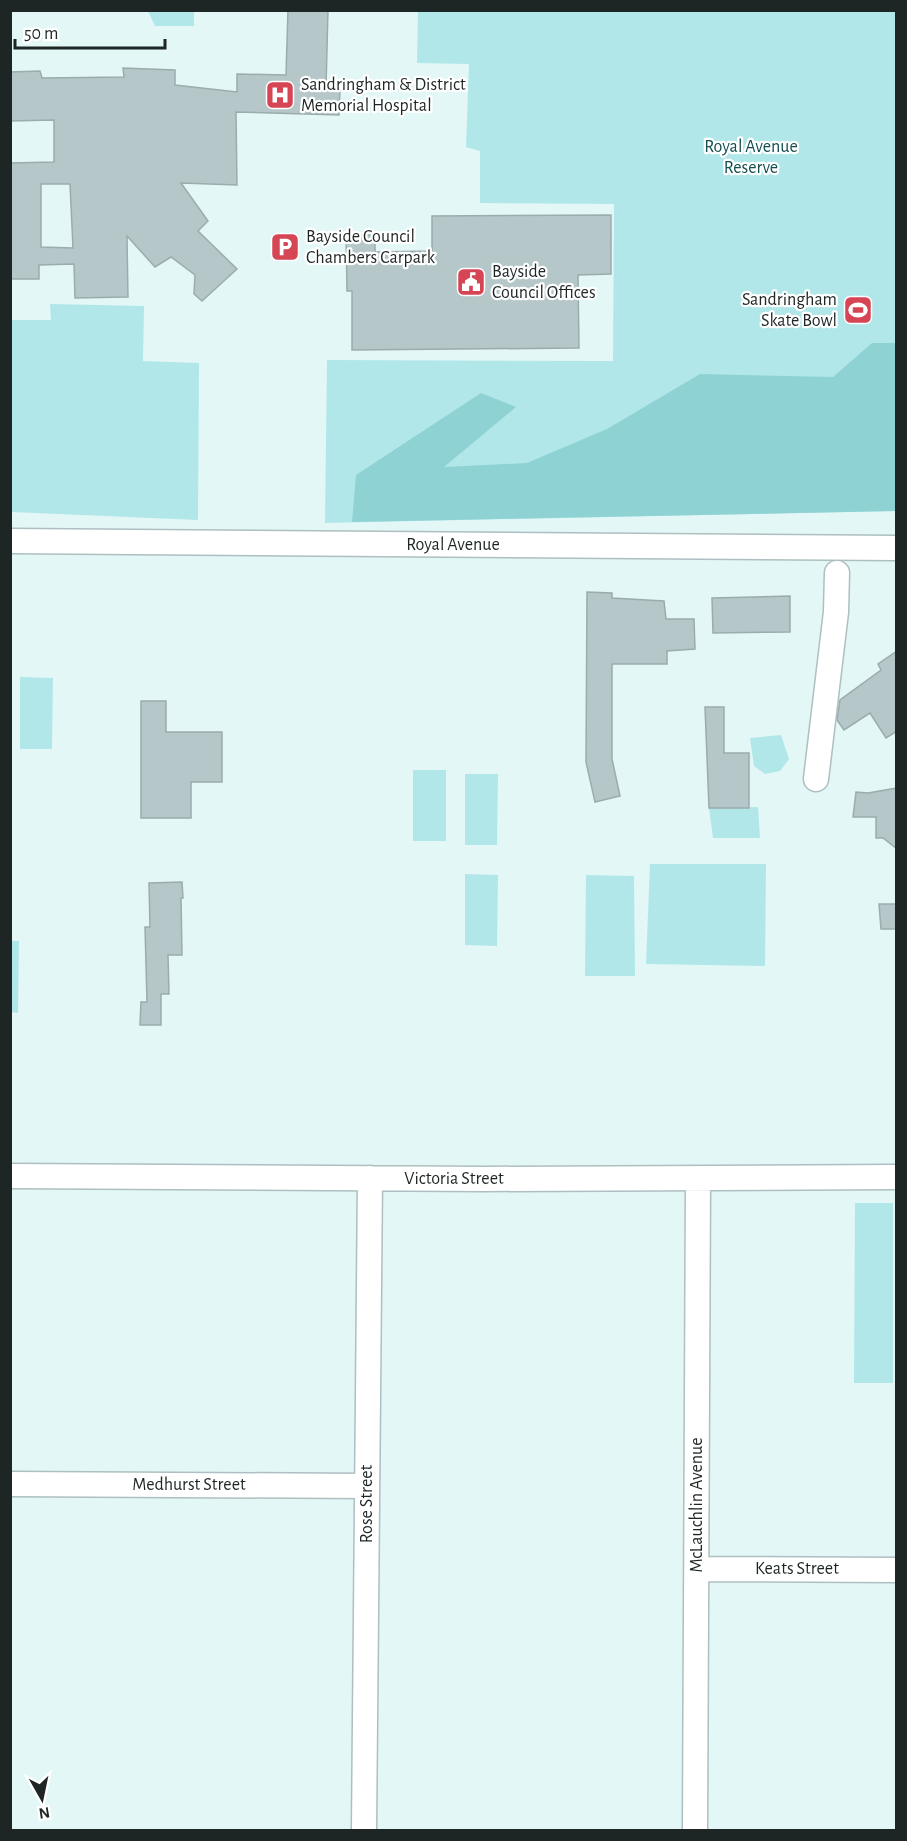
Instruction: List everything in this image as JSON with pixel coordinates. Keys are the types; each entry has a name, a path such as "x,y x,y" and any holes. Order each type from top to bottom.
{"street":[{"name":"Royal Avenue","path":"10,541 897,548"},
{"path":"816,779 836,612 837,573"},
{"name":"Victoria Street","path":"10,1176 698,1179 897,1177"},
{"name":"Rose Street","path":"364,1830 370,1178"},
{"name":"McLauchlin Avenue","path":"695,1830 698,1179"},
{"name":"Medhurst Street","path":"10,1484 367,1485"},
{"name":"Keats Street","path":"697,1569 897,1570"}],"green space":[{"path":"148,11 194,11 194,26 155,26"},
{"name":"Royal Avenue Reserve","path":"418,11 896,11 896,511 325,523 327,360 613,361 614,204 480,203 480,151 466,147 469,64 417,63"},
{"path":"50,304 144,306 143,361 199,363 198,520 11,512 11,320 51,320"},
{"path":"20,677 53,678 52,749 20,749"},
{"path":"781,735 789,759 780,771 765,774 754,766 750,738"},
{"path":"413,770 446,770 446,841 413,841"},
{"path":"465,774 498,774 497,845 465,845"},
{"path":"758,807 760,838 713,838 709,808"},
{"path":"650,864 766,864 765,966 646,964"},
{"path":"465,874 498,875 497,946 465,945"},
{"path":"586,875 634,876 635,976 585,976"},
{"path":"11,941 19,941 18,1013 11,1012"},
{"path":"855,1203 893,1203 893,1383 854,1383"}],"shaded area":[{"path":"872,343 896,343 896,511 352,522 356,475 481,393 516,407 444,467 527,463 607,429 700,374 833,377"}],"building":[{"path":"288,10 328,10 326,88 340,89 339,115 236,112 237,185 181,183 208,221 198,231 237,269 202,301 194,294 195,275 171,257 155,267 127,236 128,297 75,298 74,264 39,265 39,279 10,279 10,163 54,162 54,120 10,121 10,72 40,71 42,78 124,77 123,68 175,70 175,85 237,92 237,74 286,75","holes":["41,184 70,184 73,248 41,247"]},
{"name":"Bayside Council Offices","path":"611,215 611,274 578,275 579,348 352,350 352,291 347,291 346,235 375,235 375,252 432,251 432,216"},
{"path":"587,592 612,593 612,598 664,601 666,619 694,619 695,649 667,651 667,664 612,664 612,759 620,796 595,802 586,762"},
{"path":"790,596 790,632 713,633 712,598"},
{"path":"897,651 897,731 886,738 870,713 844,730 837,720 840,700 881,670 878,664"},
{"path":"141,701 166,701 166,732 222,732 222,782 191,782 191,818 141,818"},
{"path":"705,707 724,707 724,753 749,753 749,808 709,808"},
{"path":"897,788 897,849 883,838 876,838 876,817 853,817 856,792 868,793"},
{"path":"182,882 182,955 168,955 169,994 161,994 161,1025 140,1025 141,1002 147,1002 145,927 150,927 149,883"},
{"path":"879,904 897,904 897,929 881,929"}],"place":[{"name":"Sandringham & District Memorial Hospital","path":"280,95"},
{"name":"Bayside Council Chambers Carpark","path":"285,247"},
{"name":"Bayside Council Offices","path":"471,282"},
{"name":"Sandringham Skate Bowl","path":"858,310"}]}
